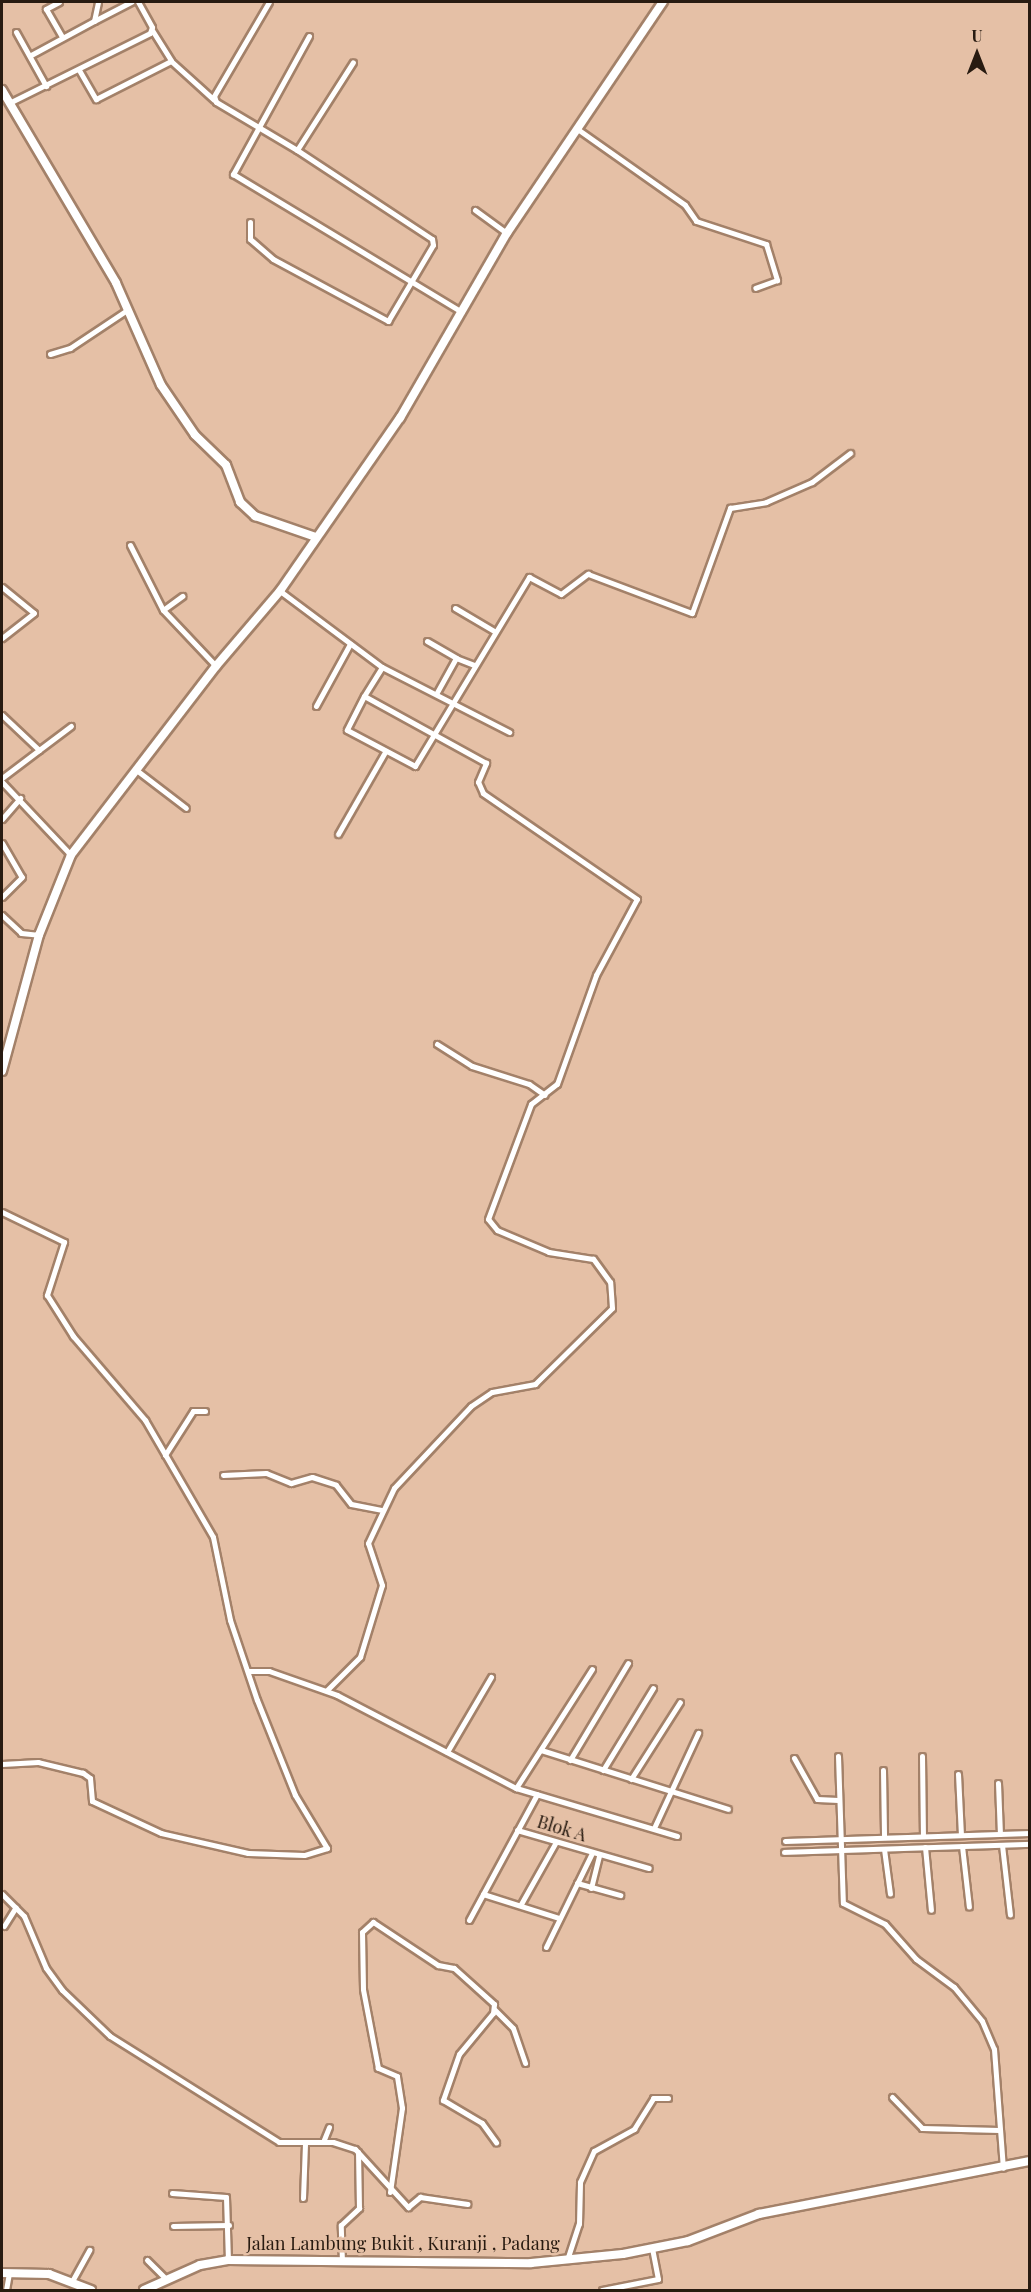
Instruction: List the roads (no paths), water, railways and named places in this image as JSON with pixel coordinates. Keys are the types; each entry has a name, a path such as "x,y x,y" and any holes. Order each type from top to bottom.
{"street":[{"path":"59,2 46,9 62,37"},
{"path":"94,21 98,2"},
{"path":"31,54 131,2"},
{"path":"138,2 171,61 216,102 254,127 297,150 432,239 412,284 388,321 273,259 250,239 250,222"},
{"path":"216,102 214,96 269,2"},
{"path":"2,1071 39,935 71,855 216,666 280,591 400,418 507,233 663,2"},
{"path":"9,103 79,70 152,30"},
{"path":"16,32 31,54 46,86"},
{"path":"309,36 254,127 233,174 412,284 463,312"},
{"path":"79,70 96,99 171,61"},
{"path":"297,150 354,62"},
{"path":"2,90 127,310 161,385 195,435 226,465 245,508 316,537"},
{"path":"576,128 685,205 696,221 766,244 777,280 755,288"},
{"path":"475,210 507,233"},
{"path":"50,354 70,348 127,310"},
{"path":"381,667 347,730 385,753 415,766 494,631 529,577 561,594 588,574 692,613 730,508 766,502 812,482 850,453"},
{"path":"130,546 163,610 216,666"},
{"path":"2,587 34,614 2,638"},
{"path":"280,591 381,667 437,692 509,732"},
{"path":"163,610 182,596"},
{"path":"456,608 494,631"},
{"path":"427,640 456,658 474,665"},
{"path":"316,706 350,644"},
{"path":"437,692 456,658"},
{"path":"327,1690 360,1657 382,1585 368,1543 382,1510 420,1457 464,1413 492,1392 535,1384 612,1308 610,1282 593,1259 549,1252 497,1230 488,1219 531,1104 557,1084 596,975 637,897 496,804 478,786 488,764 364,696"},
{"path":"2,715 39,750"},
{"path":"71,726 2,780 71,855"},
{"path":"338,834 385,753"},
{"path":"135,769 186,808"},
{"path":"2,819 20,798"},
{"path":"2,843 22,877 2,897"},
{"path":"2,915 21,933 39,935"},
{"path":"437,1044 472,1065 530,1084 545,1095"},
{"path":"2,1212 64,1242 48,1284 51,1305 146,1420 219,1550 230,1620 295,1796 327,1847 322,1851 248,1853 161,1833 92,1801 90,1779 83,1773 38,1762 2,1764"},
{"path":"165,1455 193,1411 205,1411"},
{"path":"223,1475 266,1473 291,1483 312,1477 336,1485 351,1504 382,1510"},
{"path":"570,1760 628,1663"},
{"path":"516,1788 592,1669"},
{"path":"249,1671 269,1671 327,1690 516,1788 677,1836"},
{"path":"447,1752 491,1677"},
{"path":"603,1770 653,1688"},
{"path":"631,1779 680,1702"},
{"path":"654,1828 666,1791 698,1733"},
{"path":"541,1750 728,1809"},
{"path":"838,1756 838,1839 843,1903 885,1924 916,1959 954,1987 981,2021 994,2049 1003,2168"},
{"path":"922,1756 923,1836"},
{"path":"794,1758 816,1799 838,1800"},
{"path":"883,1770 884,1838"},
{"path":"958,1774 961,1835"},
{"path":"998,1783 1000,1834"},
{"path":"469,1920 537,1794"},
{"name":"Blok A","path":"517,1830 592,1854 649,1868"},
{"path":"785,1841 1029,1833"},
{"path":"521,1904 556,1842"},
{"path":"784,1852 1029,1844"},
{"path":"1002,1845 1010,1915"},
{"path":"962,1846 969,1907"},
{"path":"925,1847 931,1910"},
{"path":"884,1849 890,1894"},
{"path":"546,1947 592,1854"},
{"path":"591,1888 599,1855"},
{"path":"577,1883 620,1895"},
{"path":"483,1893 559,1918"},
{"path":"2,1894 29,1924 46,1968 110,2036 279,2142 323,2142 358,2152 390,2192 408,2207 420,2197 467,2204"},
{"path":"4,1926 16,1907"},
{"path":"390,2192 402,2108 397,2076 378,2068 363,1989 362,1932 377,1923 438,1965 454,1968 513,2028 525,2063"},
{"path":"495,2010 459,2054 443,2100 482,2123 496,2142"},
{"path":"892,2097 922,2128 999,2130"},
{"path":"567,2260 579,2224 580,2182 594,2151 634,2129 653,2098 668,2098"},
{"path":"323,2142 329,2127"},
{"path":"303,2198 305,2143"},
{"path":"342,2262 341,2225 358,2208 358,2152"},
{"name":"Jalan Lambung Bukit , Kuranji , Padang","path":"144,2290 168,2282 200,2265 228,2260 342,2262 567,2260 653,2251 688,2241 743,2217 1003,2168 1029,2161"},
{"path":"172,2193 224,2196 229,2225 228,2260"},
{"path":"173,2226 229,2225"},
{"path":"72,2283 89,2250"},
{"path":"602,2290 652,2282 660,2273 653,2251"},
{"path":"147,2260 168,2282"},
{"path":"6,2290 5,2273 49,2274 81,2289 91,2290"}]}
